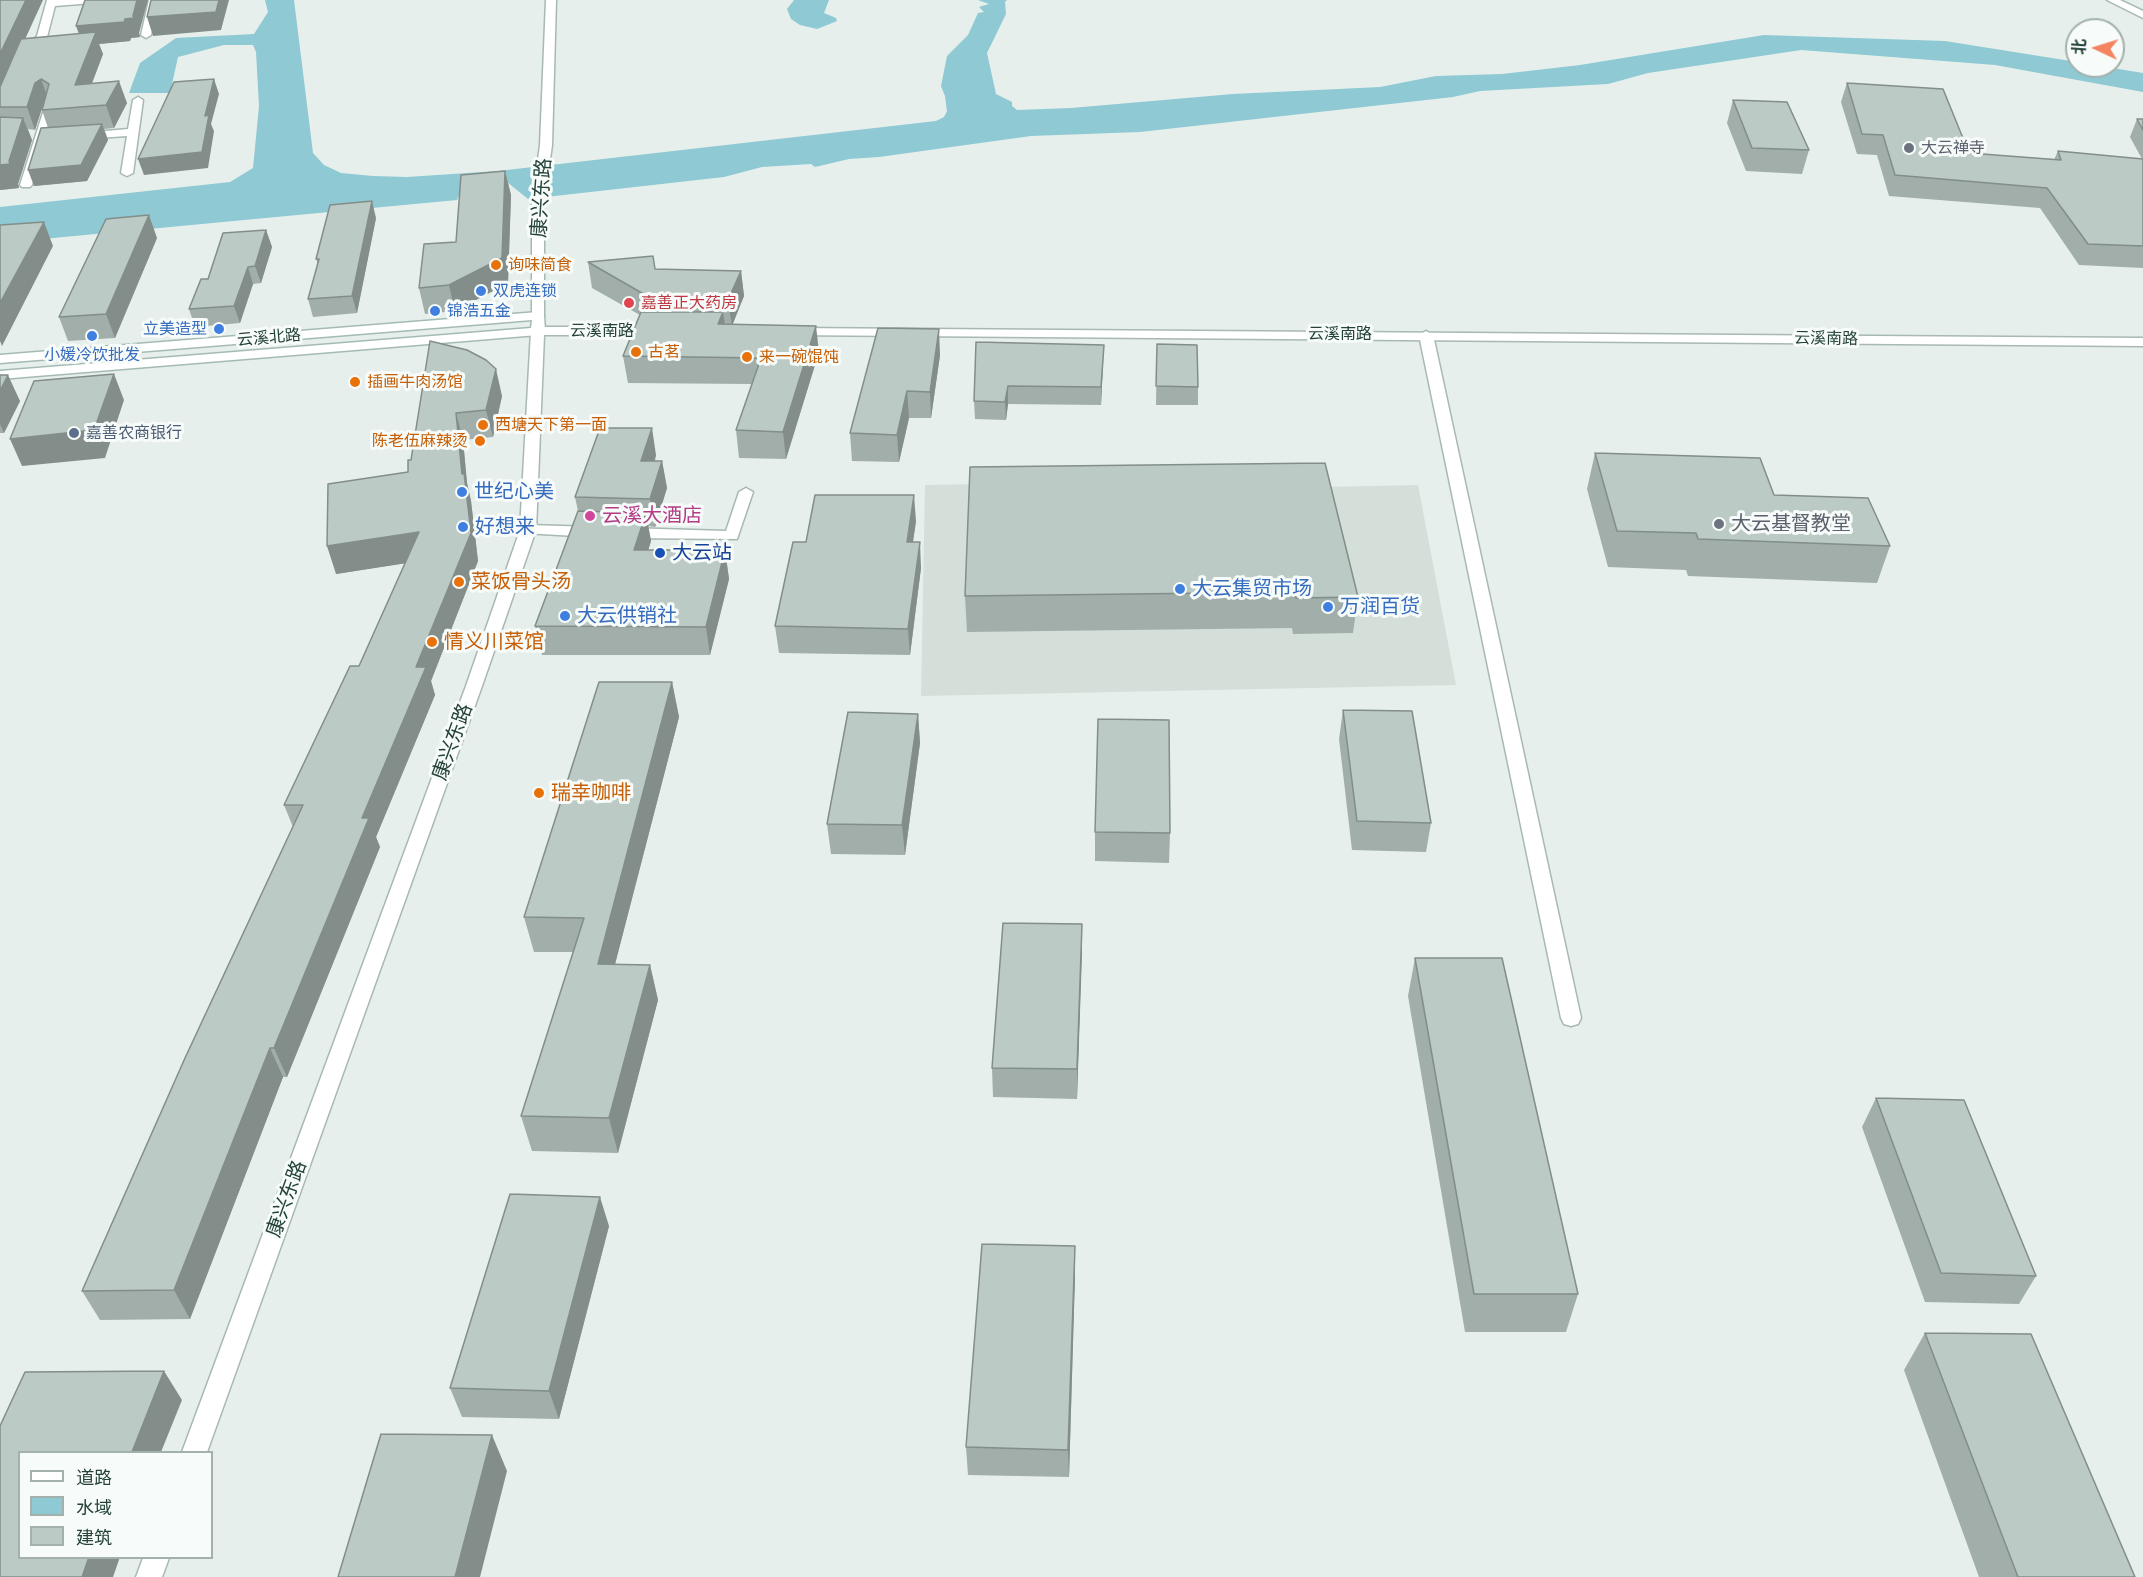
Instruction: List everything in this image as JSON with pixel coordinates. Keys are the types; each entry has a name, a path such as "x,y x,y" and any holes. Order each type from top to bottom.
{"street":[{"path":"20,64 24,54 42,37 52,2 93,0"},
{"path":"146,35 154,0"},
{"name":"康兴东路","path":"194,1451 470,698 528,530 538,323 538,203 546,145 551,0"},
{"path":"2112,0 2143,15"},
{"path":"127,173 138,100"},
{"path":"26,185 50,106"},
{"path":"74,136 132,132"},
{"name":"云溪南路","path":"538,323 668,332"},
{"name":"云溪北路","path":"0,359 538,323"},
{"name":"云溪北路","path":"0,375 538,323"},
{"name":"云溪南路","path":"774,332 2143,342"},
{"path":"1426,335 1570,1018"},
{"path":"528,530 732,536 746,492"},
{"path":"149,1577 155,1559"}],"shaded area":[{"name":"大云集贸市场","path":"1039,483 1038,493 1418,485 1456,685 921,696 925,485"}],"water":[{"path":"265,0 294,0 313,153 324,165 341,173 373,176 407,177 498,171 936,121 944,117 947,111 941,86 947,56 968,35 978,13 984,12 979,7 989,4 978,0 1007,0 1005,2 1006,14 987,53 996,94 1012,102 1012,106 1017,110 1071,108 1233,94 1380,87 1436,76 1502,74 1580,65 1764,35 1945,41 2065,60 2065,78 1995,65 1801,50 1648,73 1608,84 1480,91 1453,97 1140,132 1031,136 849,159 815,167 811,164 762,167 724,177 528,199 507,182 464,185 457,200 0,243 0,207 230,182 253,168 259,106 256,52 253,45 224,45 178,57 170,93 129,93 140,63 176,38 254,34 268,12"},
{"path":"794,0 829,0 824,13 836,18 837,21 817,29 800,25 791,19 787,9"},
{"path":"2125,70 2143,73 2143,92 2066,78 2125,78"}],"building":[{"path":"0,0 26,0 0,54"},
{"path":"85,0 137,0 134,18 125,19 124,22 76,26"},
{"path":"151,0 219,0 216,12 147,17"},
{"path":"96,32 75,85 119,81 106,105 42,110 49,84 41,79 35,83 27,107 0,107 0,87 21,39"},
{"path":"214,79 205,116 209,115 202,152 138,159 174,82"},
{"path":"1847,83 1943,89 1969,153 2061,160 2058,151 2143,159 2143,246 2088,244 2047,188 1895,175 1883,135 1862,134"},
{"path":"1733,100 1787,102 1809,150 1752,148"},
{"path":"0,117 23,118 10,164 0,165"},
{"path":"2137,119 2143,119 2143,130"},
{"path":"102,124 81,165 28,170 41,128"},
{"path":"505,171 502,258 449,285 419,288 424,244 456,242 461,175"},
{"path":"372,201 352,296 308,299 330,205"},
{"path":"149,215 106,314 59,317 106,219"},
{"path":"44,222 0,303 0,225"},
{"path":"266,230 255,266 248,267 234,306 189,309 201,279 208,279 223,233"},
{"path":"653,256 655,269 741,271 728,300 646,299 647,296 588,262"},
{"path":"641,312 723,312 718,324 816,326 783,432 736,430 761,358 623,356"},
{"path":"878,328 939,329 930,392 907,391 897,435 850,433"},
{"path":"430,341 467,350 486,360 496,369 486,410 456,413 471,533 416,667 426,667 362,818 369,818 274,1048 270,1048 174,1290 82,1291 185,1058 303,805 284,805 350,666 359,666 419,532 327,546 328,484 408,472 408,460 411,460"},
{"path":"976,342 1104,345 1101,387 1008,386 1005,402 974,401"},
{"path":"1157,344 1197,345 1198,387 1156,386"},
{"path":"114,374 94,430 10,439 34,381"},
{"path":"0,375 8,375 0,391"},
{"path":"600,428 652,428 641,461 662,461 650,499 575,497"},
{"path":"1595,453 1760,458 1774,495 1868,498 1890,546 1698,539 1696,533 1617,531"},
{"path":"1325,463 1358,597 1296,598 1295,592 965,596 970,467"},
{"path":"815,495 914,495 907,542 920,542 908,629 775,626 793,542 806,542"},
{"path":"578,511 646,513 634,550 725,550 706,627 535,626"},
{"path":"599,682 672,682 598,964 650,965 609,1118 521,1116 584,918 524,917"},
{"path":"1343,710 1412,711 1431,823 1357,821"},
{"path":"848,712 918,714 902,825 827,824"},
{"path":"1098,719 1169,720 1170,833 1095,832"},
{"path":"1003,923 1082,924 1077,1069 992,1068"},
{"path":"1415,958 1502,958 1578,1294 1474,1294"},
{"path":"1876,1098 1964,1100 2036,1276 1941,1273"},
{"path":"510,1194 600,1197 549,1391 450,1388"},
{"path":"982,1244 1075,1246 1068,1450 966,1447"},
{"path":"1925,1333 2031,1334 2135,1577 2018,1577"},
{"path":"164,1371 132,1451 18,1451 18,1559 88,1559 82,1577 0,1577 0,1426 25,1372"},
{"path":"381,1434 492,1435 455,1577 338,1577"}],"place":[{"name":"大云禅寺","path":"1909,148"},
{"name":"询味简食","path":"496,265"},
{"name":"双虎连锁","path":"481,291"},
{"name":"嘉善正大药房","path":"629,303"},
{"name":"锦浩五金","path":"435,311"},
{"name":"立美造型","path":"219,329"},
{"name":"小媛冷饮批发","path":"92,336"},
{"name":"古茗","path":"636,352"},
{"name":"来一碗馄饨","path":"747,357"},
{"name":"插画牛肉汤馆","path":"355,382"},
{"name":"西塘天下第一面","path":"483,425"},
{"name":"嘉善农商银行","path":"74,433"},
{"name":"陈老伍麻辣烫","path":"480,441"},
{"name":"世纪心美","path":"462,492"},
{"name":"云溪大酒店","path":"590,516"},
{"name":"大云基督教堂","path":"1719,524"},
{"name":"好想来","path":"463,527"},
{"name":"大云站","path":"660,553"},
{"name":"菜饭骨头汤","path":"459,582"},
{"name":"大云集贸市场","path":"1180,589"},
{"name":"万润百货","path":"1328,607"},
{"name":"大云供销社","path":"565,616"},
{"name":"情义川菜馆","path":"432,642"},
{"name":"瑞幸咖啡","path":"539,793"}]}
